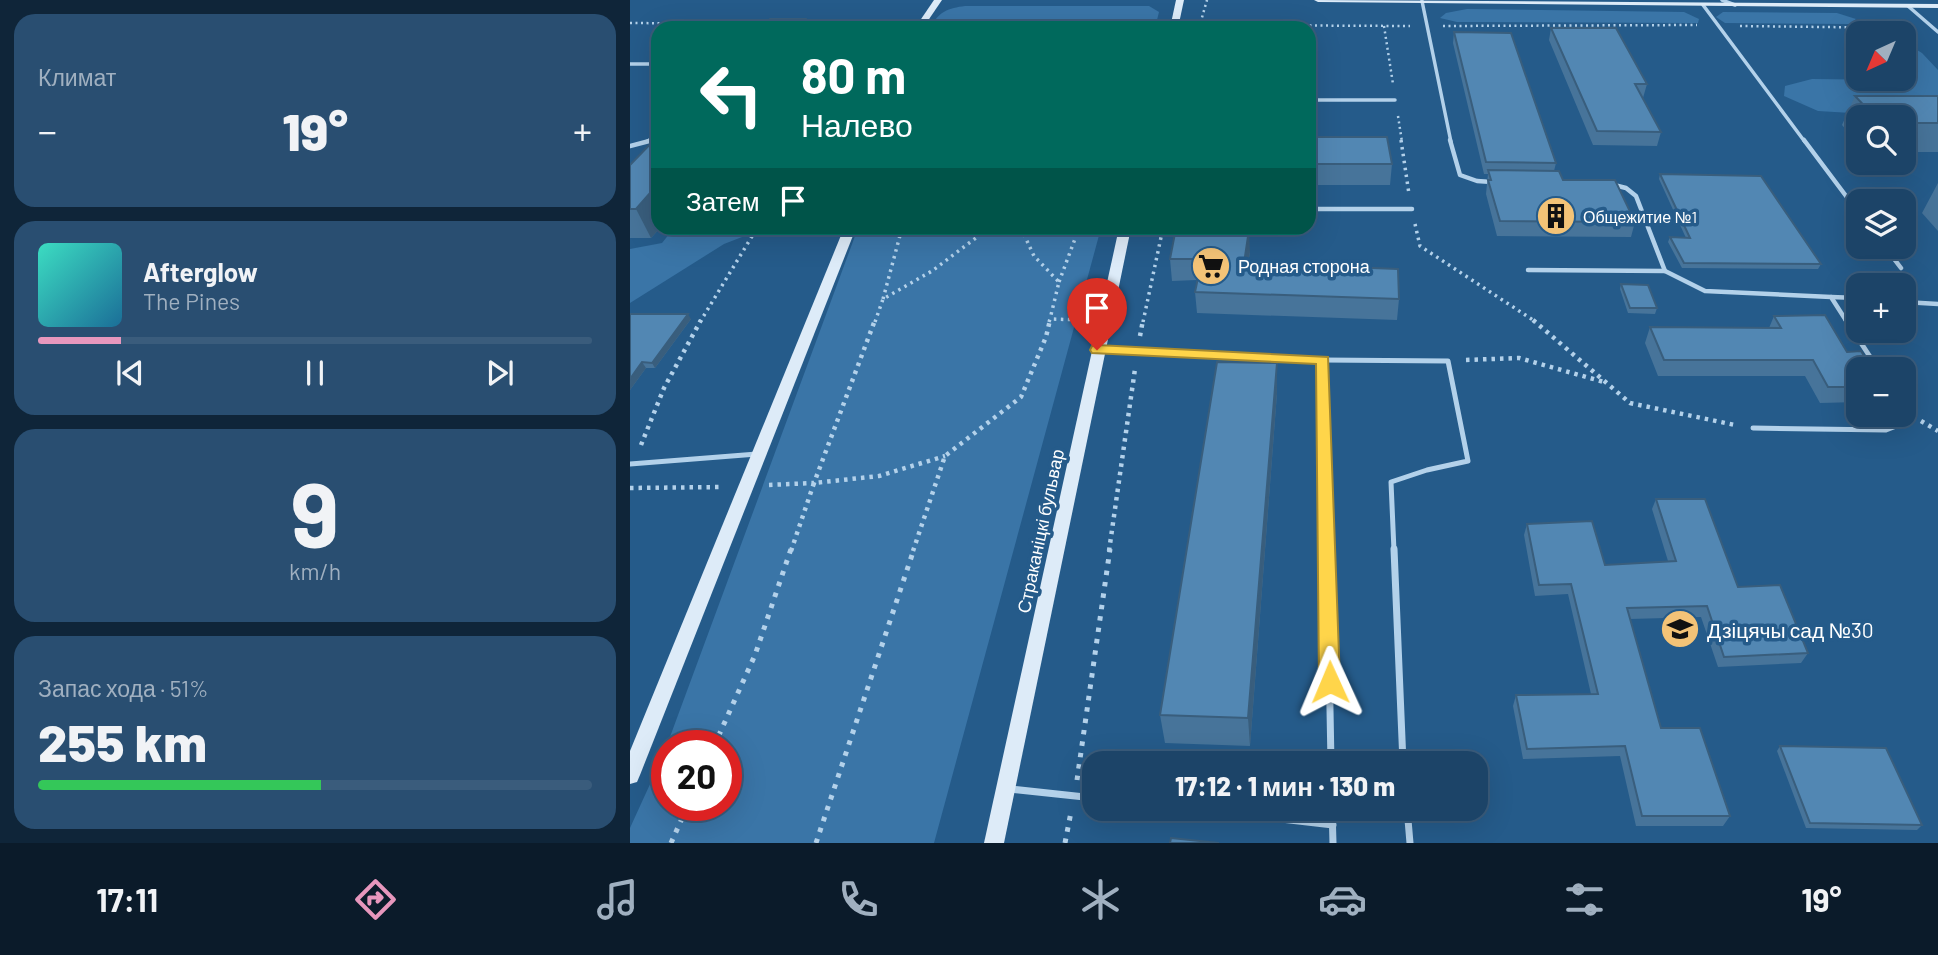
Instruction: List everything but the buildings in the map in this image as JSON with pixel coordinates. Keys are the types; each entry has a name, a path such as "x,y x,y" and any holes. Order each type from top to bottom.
{"street":[{"path":"923,21 938,0"},
{"path":"1175,21 1180,0"},
{"path":"1318,0 1938,6"},
{"path":"630,775 847,235"},
{"name":"Страканіцкі бульвар","path":"994,843 1123,235"}],"lane":[{"path":"1599,4 1608,0"},
{"path":"1722,0 1738,6"},
{"path":"1422,1 1455,164 1460,175 1477,181 1505,182"},
{"path":"1703,5 1846,196"},
{"path":"1908,6 1936,30"},
{"path":"630,64 651,64"},
{"path":"1316,100 1395,100"},
{"path":"630,146 651,141"},
{"path":"1612,184 1626,188 1636,196 1664,271"},
{"path":"1316,209 1412,209"},
{"path":"1894,259 1901,268"},
{"path":"1528,270 1664,271 1705,291 1846,298"},
{"path":"1831,296 1870,357"},
{"path":"1916,303 1938,304"},
{"path":"1097,350 1323,360 1448,361 1468,461 1427,470 1391,482 1403,751"},
{"path":"1323,360 1331,751"},
{"path":"1754,428 1886,430 1894,427"},
{"path":"632,463 757,454"},
{"path":"1007,788 1082,797"},
{"path":"1298,821 1333,825"},
{"path":"1333,821 1333,843"},
{"path":"1408,821 1410,843"}],"path":[{"path":"1201,21 1207,0"},
{"path":"630,23 651,23"},
{"path":"1316,26 1717,25 1936,30"},
{"path":"1412,209 1420,246 1535,321 1630,403 1754,428"},
{"path":"632,463 653,410 753,235"},
{"path":"722,730 754,655 814,483 883,299 900,235"},
{"path":"883,299 932,271 980,235"},
{"path":"1024,235 1034,256 1059,282"},
{"path":"630,488 814,483 879,476 945,456 1021,397 1046,337 1059,282 1076,235"},
{"path":"1065,843 1137,352 1162,235"},
{"path":"1050,319 1105,319"},
{"path":"1448,361 1519,358 1606,383"},
{"path":"816,843 945,456"},
{"path":"671,843 681,821"}],"shaded area":[{"path":"1149,6 1159,12 1157,21 935,21 944,12 954,8"},
{"path":"1467,9 1684,12 1699,19 1698,23 1457,22 1440,18 1446,13"},
{"path":"1723,12 1837,13 1856,19 1846,21 1846,24 1725,23 1716,17"},
{"path":"1916,49 1938,70 1938,108 1916,109 1916,105 1846,105 1846,113 1818,111 1784,96 1785,86 1812,79 1846,79 1846,91 1916,91"},
{"path":"668,235 747,235 724,244 630,303 630,249 662,243"},
{"path":"855,235 1099,235 934,843 630,843 630,828 651,782 651,821 742,821 742,730 673,730"}],"place":[{"name":"Общежитие №1","path":"1556,216"},
{"name":"Родная сторона","path":"1211,266"},
{"name":"Дзіцячы сад №30","path":"1680,629"}],"route":[{"path":"1097,350 1323,360 1330,682"}]}
